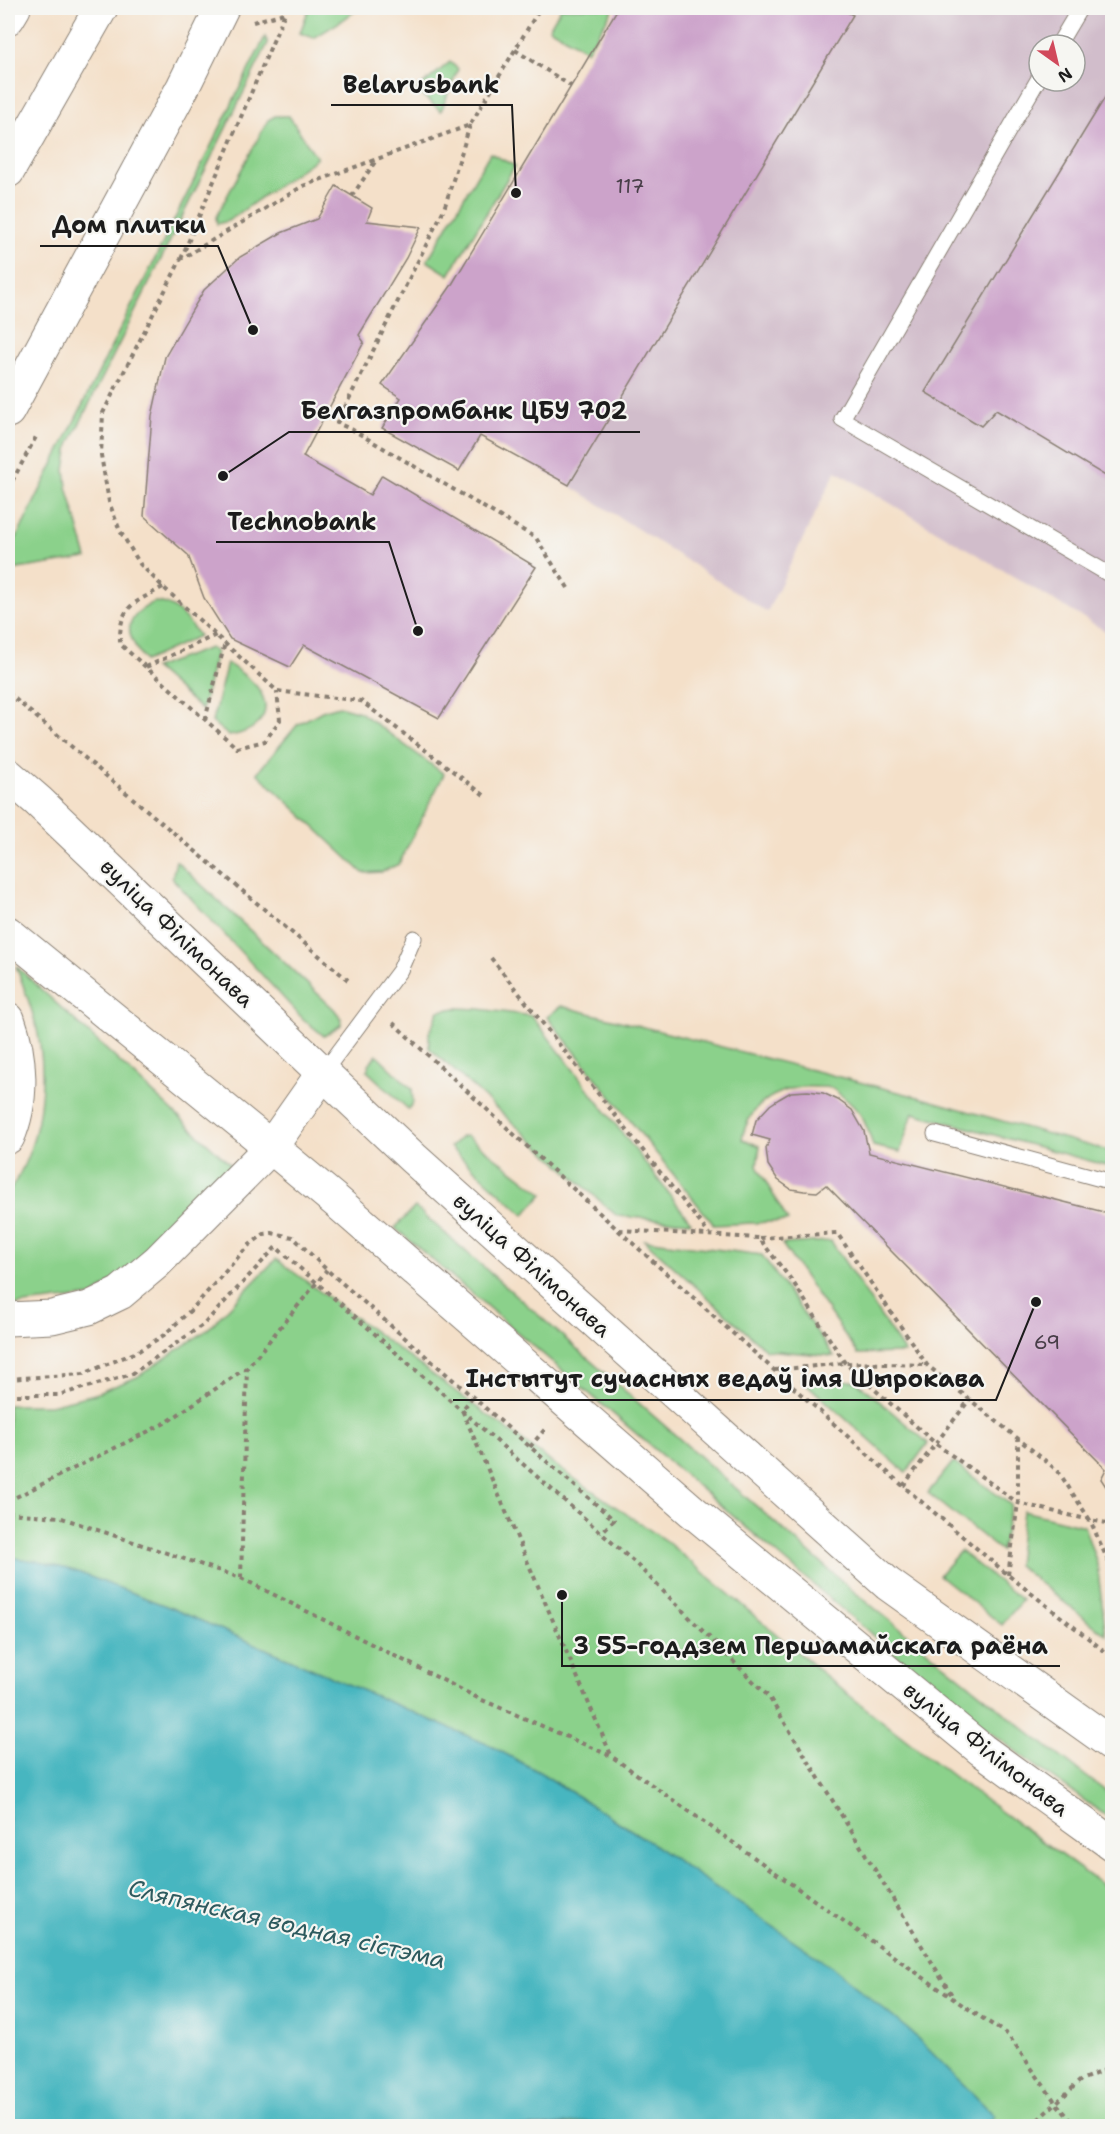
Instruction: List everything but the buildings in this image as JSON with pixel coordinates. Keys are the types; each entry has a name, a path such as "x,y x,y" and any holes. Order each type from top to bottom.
{"street":[{"path":"8,18 14,8"},
{"path":"8,171 101,8"},
{"path":"8,411 177,98 222,8"},
{"path":"8,758 38,801"},
{"name":"вуліца Філімонава","path":"8,775 413,1158 888,1584 1113,1744"},
{"name":"вуліца Філімонава","path":"8,933 336,1201 728,1541 982,1750 1113,1844"},
{"path":"8,1019 19,1066 18,1096 8,1137"},
{"path":"8,1319 52,1317 89,1308 120,1293 157,1262 271,1147 323,1073"}],"lane":[{"path":"1065,33 1080,8"},
{"path":"1030,93 842,419 1113,576"},
{"path":"323,1073 400,970 414,938"},
{"path":"935,1134 1113,1182"}],"path":[{"path":"287,8 181,259 103,413 101,455 108,502 120,531 140,564 277,691 362,701 484,795"},
{"path":"540,8 470,124 444,209 337,423 351,429 536,538 570,591"},
{"path":"515,50 571,86"},
{"path":"181,259 303,186 470,124"},
{"path":"352,196 377,159"},
{"path":"163,587 127,607 120,627 120,644 237,748 265,741 280,720 277,691"},
{"path":"146,667 216,635"},
{"path":"205,720 225,643"},
{"path":"8,693 348,980"},
{"path":"491,958 710,1234"},
{"path":"391,1021 618,1230 903,1486 1008,1575 1113,1657"},
{"path":"618,1230 759,1238 837,1233 927,1365 1058,1471 1090,1520 1113,1570"},
{"path":"8,1379 83,1374 137,1352 164,1335 193,1308 257,1237 272,1233 293,1237 327,1270 614,1520 601,1533"},
{"path":"759,1238 793,1282 845,1363 936,1444 1018,1503 1113,1524"},
{"path":"8,1395 59,1395 132,1374 204,1324 276,1247 633,1561 769,1697 956,2000"},
{"path":"8,1501 167,1422 247,1368 327,1270"},
{"path":"774,1370 845,1363 927,1365"},
{"path":"241,1578 247,1368"},
{"path":"462,1410 473,1397"},
{"path":"903,1486 970,1399"},
{"path":"462,1410 611,1756"},
{"path":"1008,1575 1018,1503 1018,1438"},
{"path":"8,1513 59,1517 241,1578 480,1699 611,1756 1008,2035 1056,2103 1076,2127"},
{"path":"1031,2127 1081,2080 1113,2067"}],"shaded area":[{"path":"839,8 1112,8 1112,635 836,471 767,612 569,485 853,16"}],"green space":[{"path":"309,8 359,8 314,38 300,33"},
{"path":"561,8 614,8 587,51 549,28"},
{"path":"265,37 268,43 69,445 65,470 67,487 87,558 11,570 12,547"},
{"path":"450,62 458,69 441,111 416,90"},
{"path":"275,116 289,116 317,158 228,221 217,224 216,217 268,120"},
{"path":"490,153 515,166 449,275 427,261"},
{"path":"154,602 169,605 175,609 199,636 145,661 130,635 131,621 143,608"},
{"path":"210,648 216,652 202,710 154,668"},
{"path":"227,663 257,687 265,705 261,720 255,726 229,736 212,722"},
{"path":"339,706 360,712 444,774 399,864 382,872 363,873 257,773 298,724 322,711"},
{"path":"176,861 334,1009 341,1018 341,1025 324,1036 302,1018 172,878"},
{"path":"16,966 231,1165 152,1251 93,1296 8,1306 8,1193 29,1153 36,1130 42,1083 38,1037"},
{"path":"561,1006 918,1097 1112,1152 1112,1167 913,1113 900,1152 873,1146 862,1118 854,1107 835,1090 824,1087 804,1087 779,1093 759,1106 746,1126 742,1139 760,1146 757,1166 788,1221 714,1225 547,1017"},
{"path":"456,1008 532,1016 691,1222 617,1216 429,1048 429,1033 439,1011"},
{"path":"377,1055 412,1089 413,1103 408,1109 367,1071 369,1064"},
{"path":"467,1136 543,1194 524,1215 450,1147 461,1137"},
{"path":"415,1207 852,1590 1112,1796 1112,1820 1026,1759 944,1696 395,1228"},
{"path":"644,1240 762,1255 834,1356 766,1350"},
{"path":"831,1241 905,1353 858,1354 782,1244"},
{"path":"276,1259 562,1470 666,1541 845,1692 959,1781 1112,1892 1112,2126 8,2126 8,1405 50,1405 95,1394 137,1377 207,1330"},
{"path":"801,1379 856,1381 928,1443 906,1473"},
{"path":"953,1462 1011,1505 1001,1551 928,1493"},
{"path":"1023,1511 1084,1526 1097,1564 1106,1635 1017,1565"},
{"path":"960,1551 1022,1600 1002,1625 939,1575"}],"water":[{"name":"Сляпянская водная сістэма","path":"8,1557 37,1561 75,1571 169,1607 489,1745 541,1773 642,1837 831,1966 911,2032 995,2116 983,2126 644,2126 588,2122 545,2126 8,2126"}],"place":[{"name":"Belarusbank","path":"516,193"},
{"name":"Дом плитки","path":"253,330"},
{"name":"Белгазпромбанк ЦБУ 702","path":"223,476"},
{"name":"Technobank","path":"418,631"},
{"name":"Інстытут сучасных ведаў імя Шырокава","path":"1036,1302"},
{"name":"З 55-годдзем Першамайскага раёна","path":"562,1595"}]}
